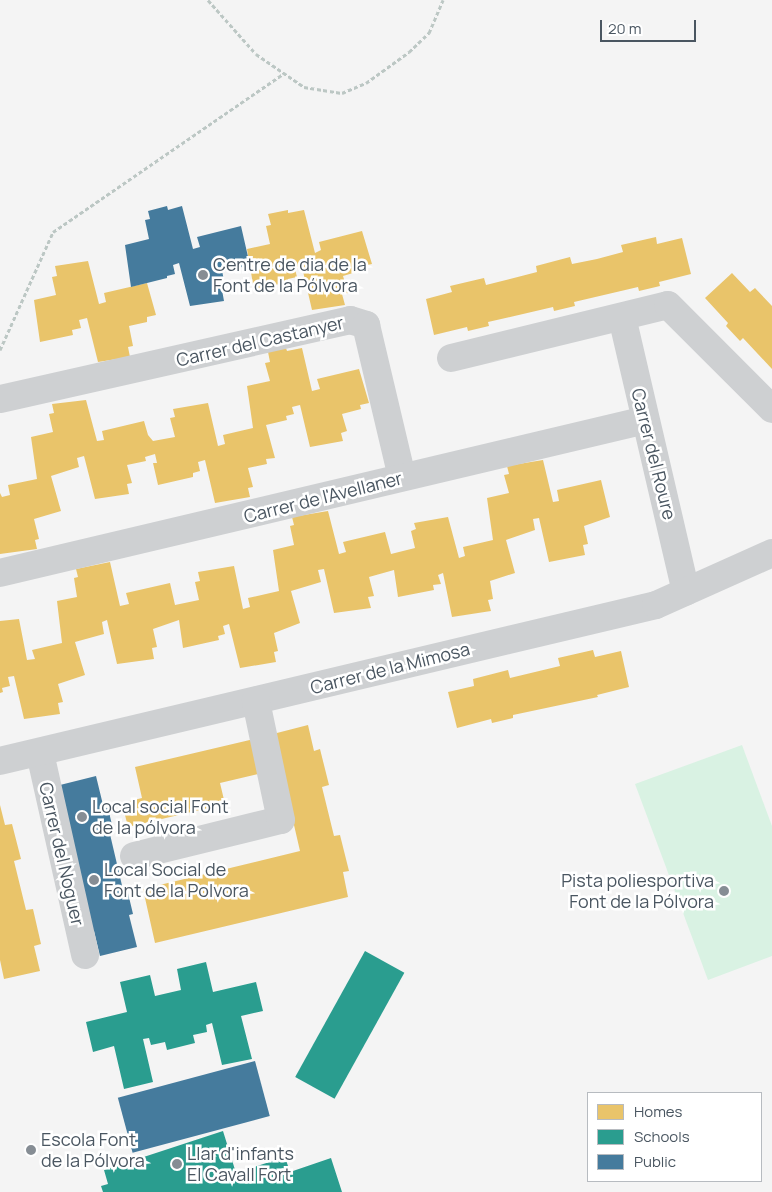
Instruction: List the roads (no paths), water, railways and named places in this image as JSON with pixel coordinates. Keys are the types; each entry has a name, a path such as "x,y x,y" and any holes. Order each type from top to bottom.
{"street":[{"path":"451,358 668,305 772,409"},
{"name":"Carrer del Roure","path":"622,317 686,592"},
{"name":"Carrer del Castanyer","path":"0,399 350,320 366,325 402,478"},
{"name":"Carrer de l'Avellaner","path":"0,573 646,420"},
{"name":"Carrer de la Mimosa","path":"0,762 656,605 772,554"},
{"path":"134,856 281,820 256,701"},
{"name":"Carrer del Noguer","path":"40,753 85,956"}],"place":[{"name":"Centre de dia de la Font de la Pólvora","path":"203,275"},
{"name":"Local social Font de la pólvora","path":"82,817"},
{"name":"Local Social de Font de la Polvora","path":"94,880"},
{"name":"Pista poliesportiva Font de la Pólvora","path":"724,891"},
{"name":"Escola Font de la Pólvora","path":"31,1150"},
{"name":"Llar d'infants El Cavall Fort","path":"177,1164"}]}
